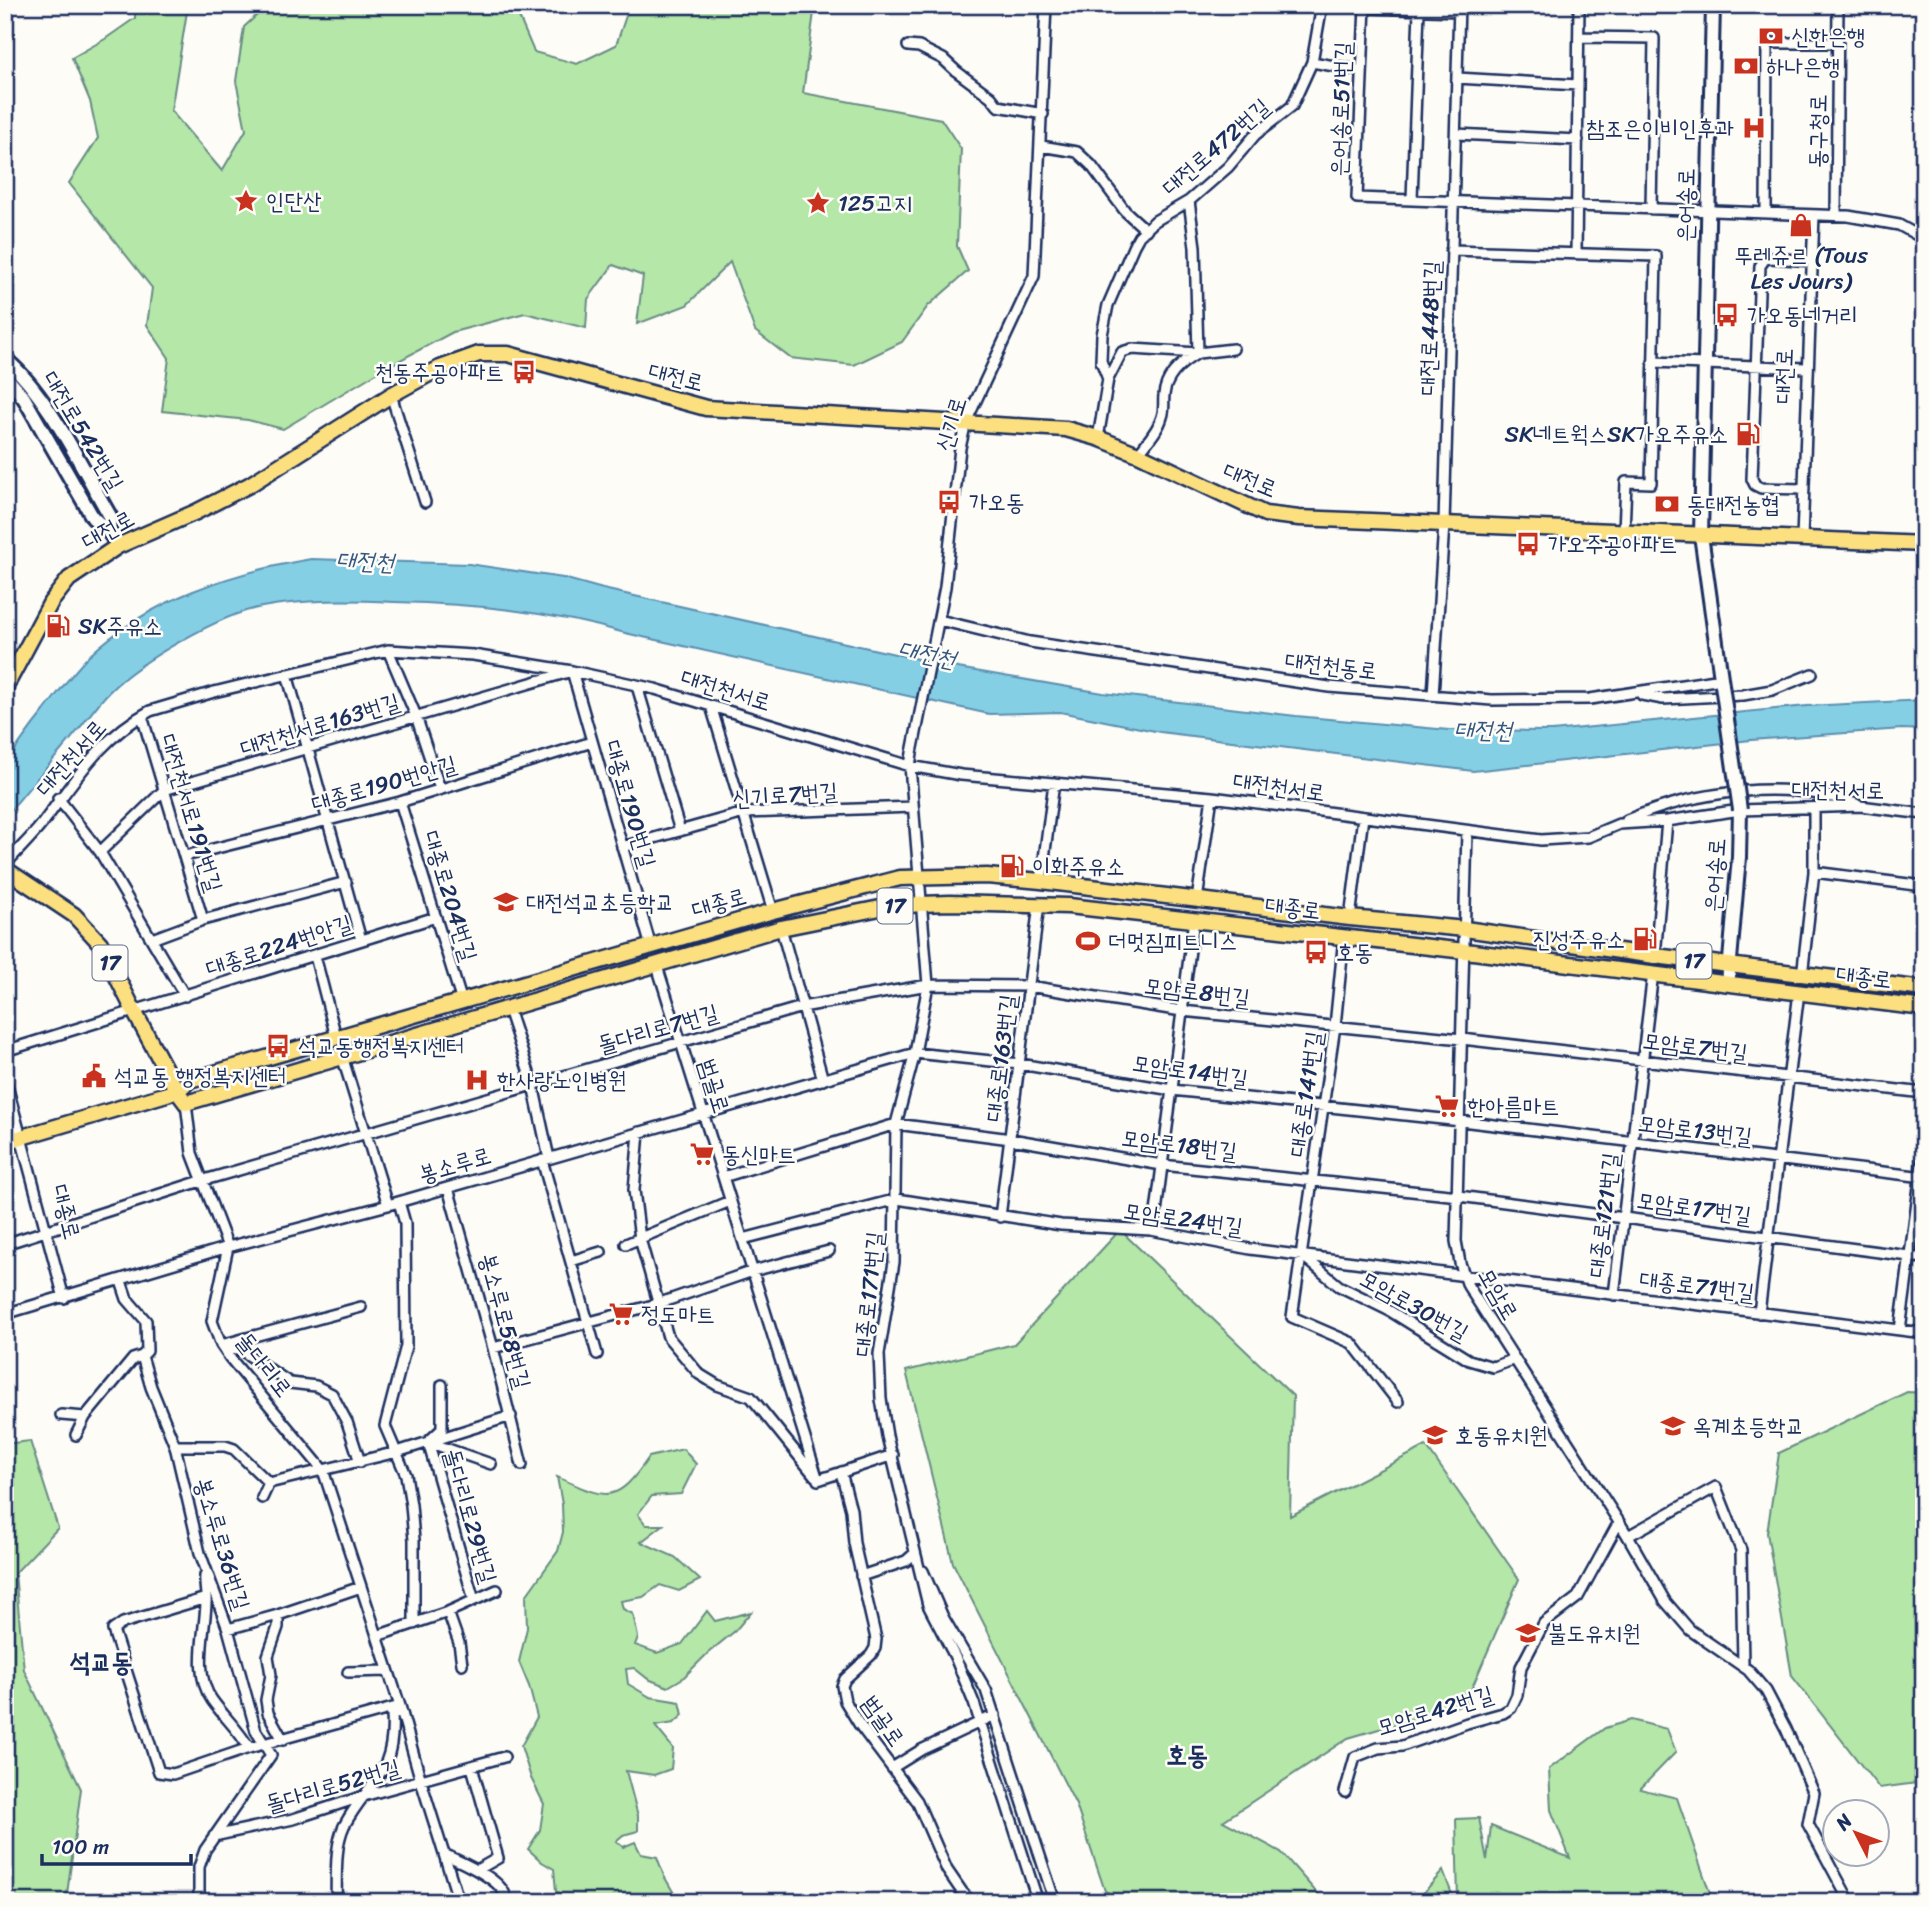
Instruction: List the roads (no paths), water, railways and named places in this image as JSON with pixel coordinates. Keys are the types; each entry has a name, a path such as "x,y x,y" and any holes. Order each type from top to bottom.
{"main road":[{"name":"은어송로","path":"1713,5 1701,535 1740,810 1728,983"},
{"name":"대전로","path":"5,688 51,602 69,579 118,546 195,513 250,485 391,395 440,368 479,354 508,354 706,408 1066,429 1138,454 1265,514 1924,544"},
{"name":"대전로542번길","path":"5,359 24,375 61,431 110,516 109,532"},
{"name":"대전로542번길","path":"5,376 24,398 93,518 109,532 118,546"},
{"name":"17","path":"5,867 74,915 100,943 134,1011 186,1103"},
{"name":"대종로","path":"5,1143 177,1091 190,1080 773,911 900,878 987,876 1041,881 1465,929 1802,976 1924,989"},
{"name":"대종로","path":"186,1103 781,928 880,908 920,904 1039,904 1194,919 1924,1007"}],"street":[{"name":"신기로","path":"912,753 945,587 960,448 967,422 1034,276 1046,5"},
{"name":"대전로472번길","path":"1098,438 1108,379 1100,351 1108,305 1134,245 1155,221 1189,201 1228,167 1255,135 1292,106 1312,62 1322,5"},
{"path":"1576,253 1579,5"},
{"name":"동구청로","path":"1836,215 1838,5"},
{"name":"은어송로51번길","path":"1459,8 1419,10 1365,6 1357,198 1836,215 1889,222 1924,239"},
{"name":"대전로448번길","path":"1444,524 1459,8"},
{"path":"1412,199 1419,10"},
{"path":"1579,37 1654,38 1650,209"},
{"path":"1766,213 1768,43 1838,43"},
{"path":"908,46 919,47 943,59 991,97 998,106 1043,114"},
{"path":"1312,62 1362,71"},
{"path":"1457,78 1578,85"},
{"path":"1456,134 1578,140"},
{"path":"1041,145 1077,152 1091,165 1125,211 1146,230"},
{"path":"1189,201 1195,247 1198,353"},
{"name":"대전로","path":"1802,540 1814,215"},
{"path":"1451,250 1656,256 1651,483 1626,482 1624,532"},
{"path":"1804,489 1761,488 1755,485 1752,479 1755,366 1760,266 1765,259 1770,258 1812,261"},
{"path":"1108,379 1122,352 1132,349 1198,353 1233,349"},
{"path":"1138,454 1162,420 1164,394 1174,372 1181,363 1198,353"},
{"path":"1653,362 1807,368"},
{"path":"391,395 425,502"},
{"path":"1433,695 1444,524"},
{"name":"대전천동로","path":"939,620 1030,642 1329,687 1539,701 1637,694 1722,682"},
{"path":"388,650 416,716 440,789"},
{"name":"대전천서로","path":"5,867 41,824 58,798 106,743 127,724 150,711 214,692 388,650 473,655 572,671 655,689 910,766 961,775 1212,797 1541,840 1588,837 1619,824 1667,821 1740,810 1860,806 1924,814"},
{"name":"대전천서로163번길","path":"100,852 164,790 309,750 572,671"},
{"name":"대종로190번길","path":"572,671 651,947"},
{"path":"287,674 361,940"},
{"path":"1637,694 1663,699 1743,695 1772,690 1812,674"},
{"path":"637,686 680,831"},
{"path":"711,706 773,911"},
{"name":"대전천서로191번길","path":"142,716 203,920"},
{"name":"대종로190번안길","path":"185,856 400,802 592,742"},
{"name":"대종로171번길","path":"912,753 910,766 917,877 928,985 915,1053 896,1124 894,1262 879,1354 881,1399 928,1605 956,1657 980,1722 1038,1902"},
{"path":"1041,881 1054,783"},
{"path":"1619,824 1675,803 1746,791 1801,792 1840,798 1860,806"},
{"path":"1197,900 1212,797"},
{"path":"58,798 100,852 186,996"},
{"name":"대종로204번길","path":"400,802 462,1002"},
{"name":"신기로7번길","path":"622,848 744,813 913,807"},
{"path":"1802,976 1814,872 1814,808"},
{"name":"대종로","path":"1350,918 1363,817"},
{"path":"1655,956 1667,821"},
{"path":"1465,951 1467,831"},
{"path":"1814,872 1924,886"},
{"path":"152,939 203,920 346,882"},
{"name":"대종로163번길","path":"1000,1217 1039,904"},
{"name":"대종로224번안길","path":"5,1051 436,917"},
{"path":"1155,1220 1194,919"},
{"path":"781,928 823,1080"},
{"name":"대종로141번길","path":"1344,937 1335,1026 1292,1317 1352,1343 1398,1402"},
{"name":"모암로","path":"1465,951 1457,1241 1460,1263 1468,1286 1628,1536 1665,1601 1690,1630 1743,1666 1766,1691 1814,1793 1808,1824 1850,1902"},
{"path":"315,956 336,1037"},
{"name":"범골로","path":"657,966 818,1480"},
{"name":"대종로121번길","path":"1614,1295 1653,974"},
{"name":"모암로8번길","path":"928,985 1029,986 1182,1011 1462,1039"},
{"name":"돌다리로7번길","path":"5,1244 201,1181 802,1007 928,985"},
{"path":"1759,1312 1799,992"},
{"path":"508,1009 533,1085 546,1159 597,1354"},
{"name":"모암로7번길","path":"1462,1039 1924,1093"},
{"name":"모암로14번길","path":"915,1053 1020,1063 1172,1090 1461,1121"},
{"name":"봉소루로","path":"5,1314 228,1247 399,1202 915,1053"},
{"path":"342,1056 388,1205"},
{"name":"대종로","path":"5,1078 64,1297"},
{"path":"186,1103 192,1153 228,1247"},
{"name":"모암로13번길","path":"1461,1121 1922,1177"},
{"path":"723,1177 896,1124"},
{"name":"모암로18번길","path":"896,1124 1011,1139 1162,1164 1459,1196"},
{"path":"639,1132 634,1190 640,1238 668,1337 699,1374 717,1385 751,1397 818,1480 893,1455"},
{"path":"1900,1330 1924,1149"},
{"name":"봉소루로58번길","path":"448,1188 493,1348 522,1465"},
{"name":"모암로17번길","path":"1459,1196 1924,1258"},
{"path":"743,1240 897,1199"},
{"name":"모암로24번길","path":"897,1199 1000,1217 1061,1225 1151,1230 1250,1249 1465,1276"},
{"path":"626,1244 730,1201"},
{"path":"399,1202 405,1223 406,1346 385,1426 406,1475 411,1505 414,1540 414,1624"},
{"name":"돌다리로","path":"228,1247 212,1321 223,1348 323,1470 401,1707 459,1902"},
{"path":"493,1348 657,1304 753,1271 829,1251"},
{"path":"571,1261 601,1252"},
{"name":"모암로30번길","path":"1302,1255 1339,1286 1390,1311 1469,1360 1493,1367 1515,1359"},
{"name":"대종로71번길","path":"1465,1276 1924,1333"},
{"name":"봉소루로36번길","path":"121,1281 127,1299 146,1321 147,1351 142,1356 151,1387 175,1446 205,1571 228,1629 256,1731 264,1744"},
{"path":"223,1348 361,1307"},
{"path":"223,1348 238,1348 290,1382 316,1386 332,1394 347,1422 360,1462"},
{"path":"76,1435 85,1417 133,1359 142,1356"},
{"name":"돌다리로29번길","path":"428,1442 442,1429 442,1385"},
{"path":"61,1415 85,1417"},
{"name":"돌다리로29번길","path":"269,1483 397,1452 511,1416"},
{"path":"428,1442 491,1464"},
{"name":"돌다리로29번길","path":"428,1442 474,1600"},
{"path":"175,1446 225,1446 234,1449 269,1483 262,1497"},
{"name":"범골로","path":"841,1472 876,1639 871,1655 845,1679 843,1693 859,1724 916,1801 947,1870 969,1902"},
{"path":"1628,1536 1716,1487 1741,1550 1743,1666"},
{"name":"모암로42번길","path":"1345,1792 1355,1757 1378,1748 1402,1746 1511,1708 1517,1695 1521,1667 1544,1623 1578,1598 1619,1522"},
{"path":"861,1576 906,1561 915,1553 943,1617 986,1690 1055,1902"},
{"path":"205,1571 206,1598"},
{"path":"228,1629 361,1587"},
{"path":"377,1636 448,1612 497,1590"},
{"name":"봉소루로36번길","path":"206,1598 201,1664 205,1682 211,1699 240,1732 249,1748 173,1774 159,1772 113,1630 122,1623 206,1598"},
{"path":"448,1612 459,1643 462,1664"},
{"path":"278,1615 278,1627 268,1656 271,1675 266,1700 268,1713 283,1740"},
{"path":"348,1672 388,1671"},
{"path":"249,1748 401,1707"},
{"path":"336,1902 338,1852 343,1828 379,1777 394,1740 392,1715 401,1707"},
{"path":"892,1768 921,1750 995,1715"},
{"path":"200,1902 200,1867 205,1850 271,1755 264,1744"},
{"path":"421,1781 504,1758"},
{"path":"471,1767 498,1858 477,1870"},
{"name":"돌다리로52번길","path":"214,1836 293,1819 421,1781"},
{"path":"444,1854 477,1870 505,1891 506,1902"}],"water":[{"name":"대전천","path":"311,559 469,564 563,578 958,668 1103,693 1296,716 1449,730 1552,731 1807,706 1924,700 1924,730 1902,729 1751,740 1473,771 1160,732 1060,712 989,714 539,614 453,605 311,601 245,611 182,640 141,666 105,697 5,817 4,775 11,756 88,657 137,619 164,604 221,581"}],"place":[{"name":"신한은행","path":"1771,36"},
{"name":"하나은행","path":"1746,66"},
{"name":"참조은이비인후과","path":"1754,128"},
{"name":"인단산","path":"246,201"},
{"name":"125고지","path":"818,203"},
{"name":"뚜레쥬르 (Tous Les Jours)","path":"1801,225"},
{"name":"가오동네거리","path":"1727,315"},
{"name":"천동주공아파트","path":"524,372"},
{"name":"SK네트웍스SK가오주유소","path":"1748,434"},
{"name":"가오동","path":"949,502"},
{"name":"동대전농협","path":"1667,504"},
{"name":"가오주공아파트","path":"1528,544"},
{"name":"SK주유소","path":"58,626"},
{"name":"이화주유소","path":"1012,866"},
{"name":"대전석교초등학교","path":"506,902"},
{"name":"진성주유소","path":"1645,939"},
{"name":"더멋짐피트니스","path":"1088,941"},
{"name":"호동","path":"1316,952"},
{"name":"석교동행정복지센터","path":"278,1046"},
{"name":"석교동 행정복지센터","path":"94,1076"},
{"name":"한사랑노인병원","path":"477,1080"},
{"name":"한아름마트","path":"1447,1106"},
{"name":"동신마트","path":"702,1154"},
{"name":"정도마트","path":"621,1314"},
{"name":"옥계초등학교","path":"1673,1426"},
{"name":"호동유치원","path":"1435,1435"},
{"name":"불도유치원","path":"1528,1633"}],"district":[{"name":"석교동","path":"101,1662"},
{"name":"호동","path":"1187,1755"}]}
